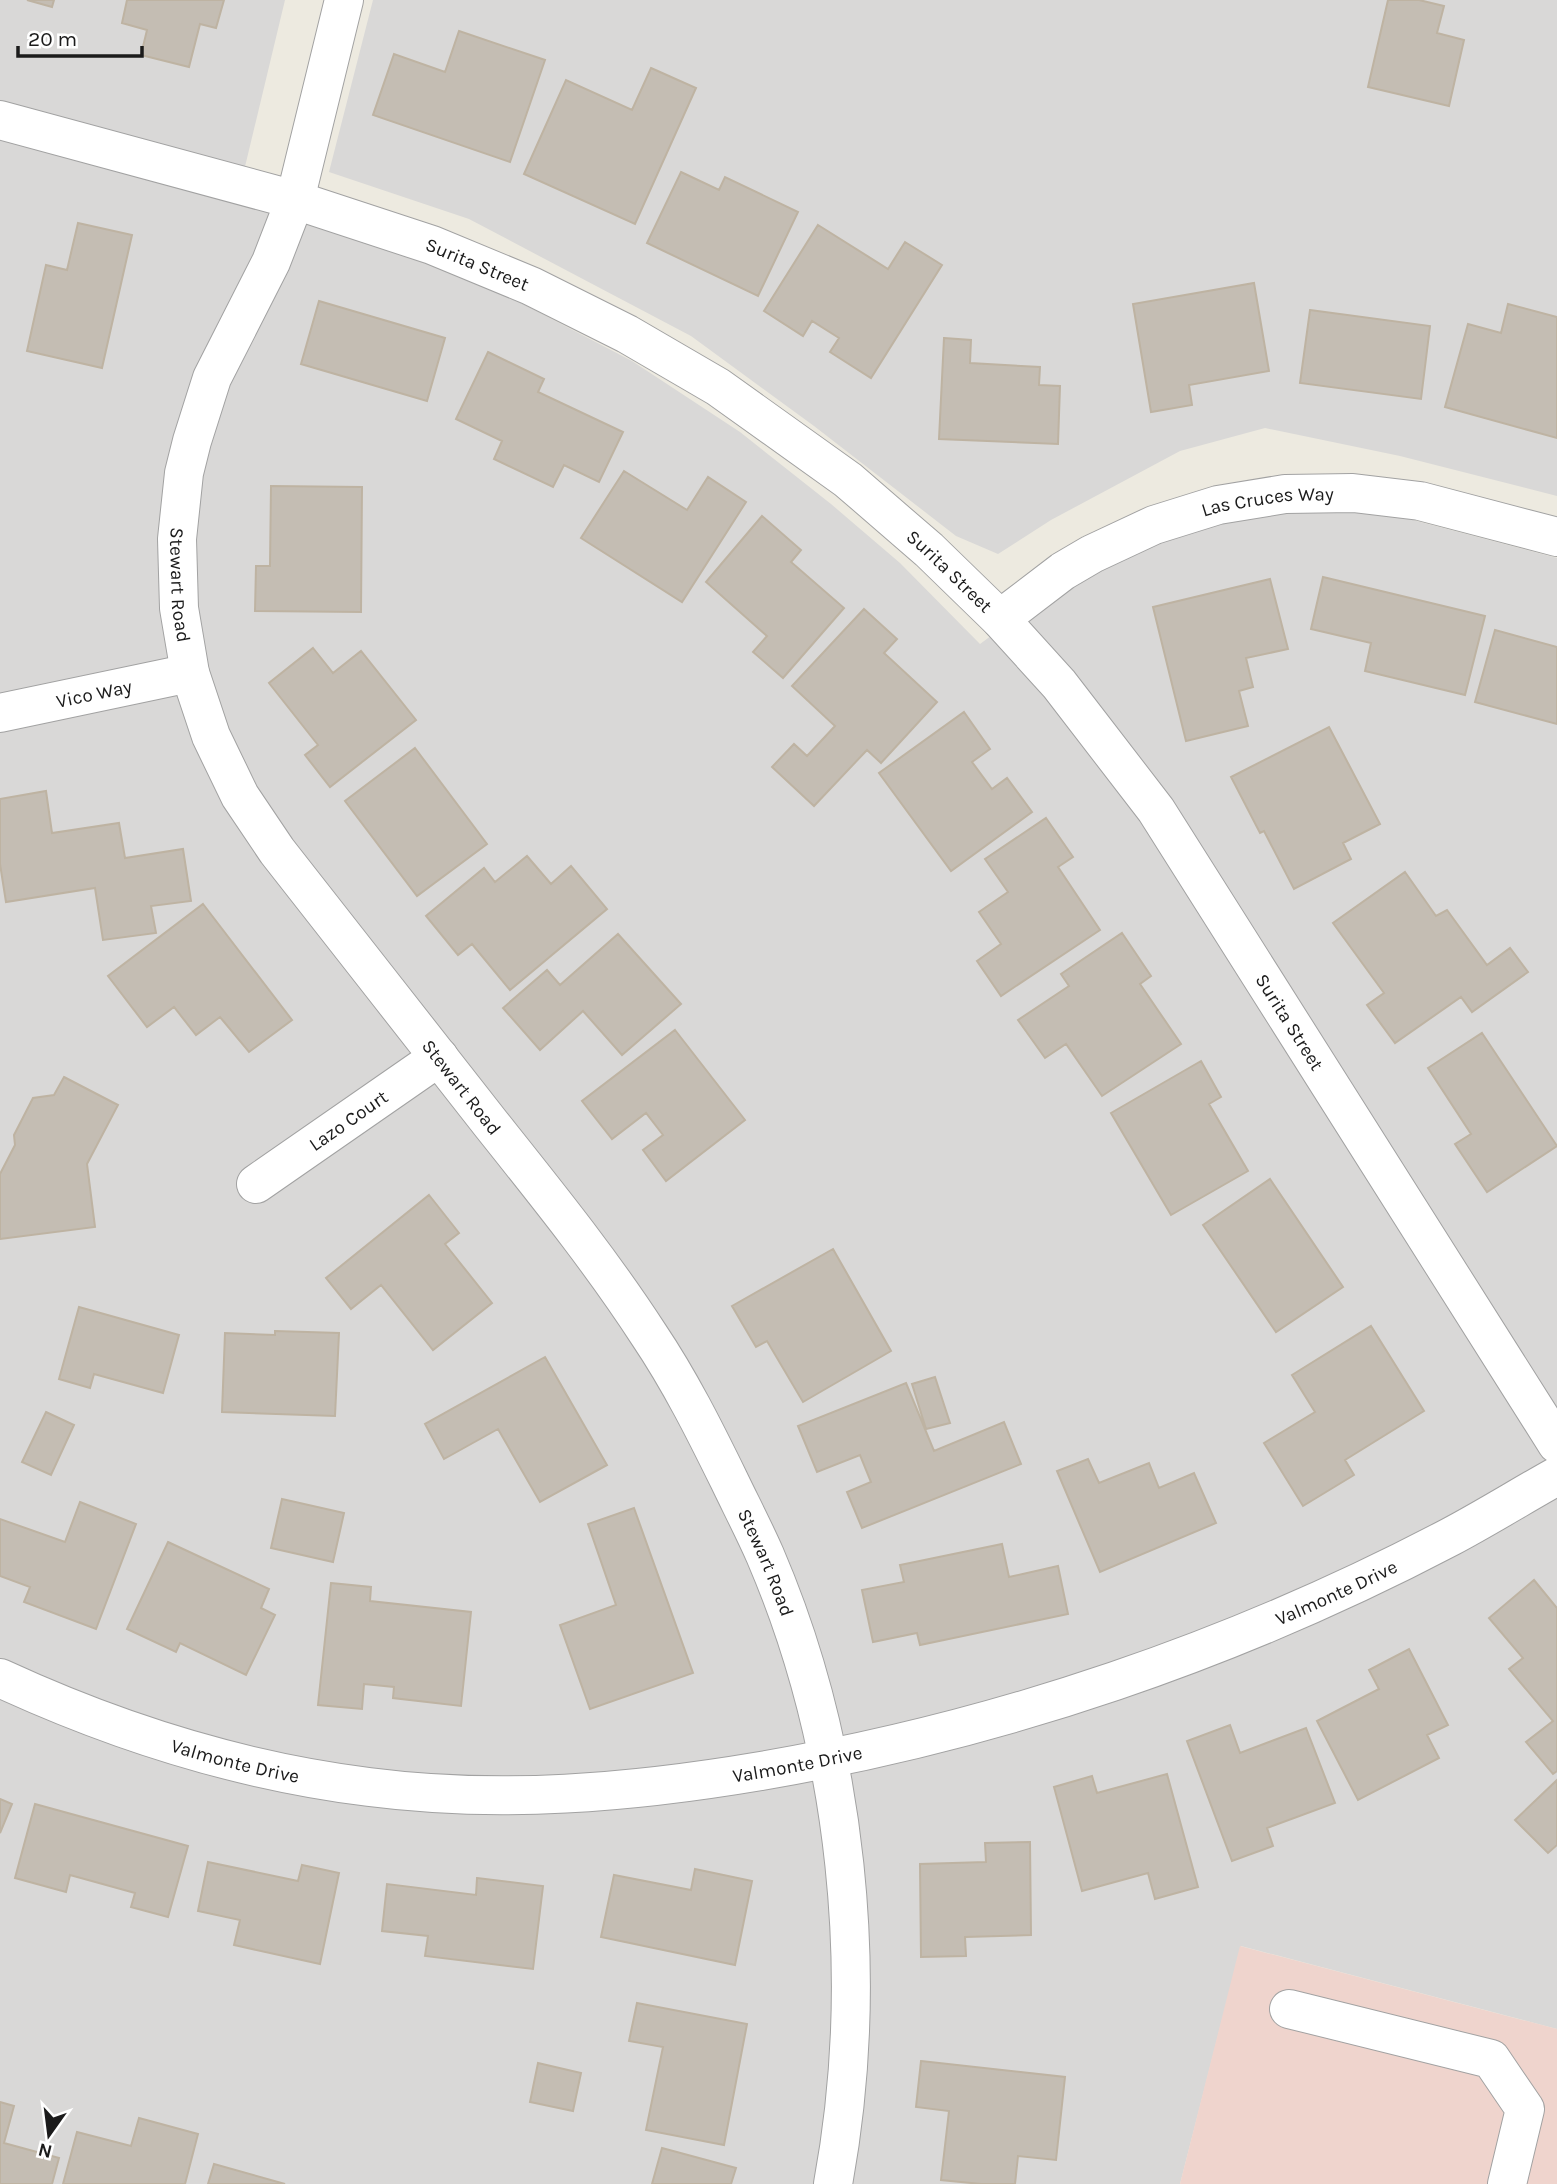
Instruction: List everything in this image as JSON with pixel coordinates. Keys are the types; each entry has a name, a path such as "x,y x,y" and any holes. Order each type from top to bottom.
{"street":[{"name":"Stewart Road","path":"344,0 295,200 271,262 212,379 191,441 184,473 177,539 179,608 190,673 211,736 240,796 277,850 593,1254 651,1336 702,1424 766,1555 793,1629 815,1704 842,1838 851,1955 850,2033 839,2150 833,2184"},
{"name":"Surita Street","path":"0,120 295,200 432,245 531,286 626,334 707,381 848,480 929,550 1000,619 1059,684 1156,810 1557,1444"},
{"name":"Las Cruces Way","path":"1000,619 1063,571 1154,525 1218,505 1285,494 1353,493 1420,501 1557,537"},
{"name":"Vico Way","path":"0,713 190,673"},
{"name":"Lazo Court","path":"256,1184 439,1057"},
{"name":"Valmonte Drive","path":"0,1678 56,1704 171,1746 291,1776 371,1788 494,1796 575,1794 693,1782 828,1759 968,1726 1084,1692 1196,1652 1344,1590 1451,1536 1557,1476"},
{"path":"1289,2009 1491,2059 1525,2109 1507,2184"}],"shaded area":[{"path":"0,0 285,0 237,200 434,266 521,303 632,361 740,432 831,504 900,563 980,644 1078,572 1153,533 1303,510 1361,511 1409,519 1557,558 1557,2029 1241,1946 1180,2184 0,2184"},
{"path":"373,0 1557,0 1557,496 1400,456 1265,428 1180,451 1051,520 998,554 956,536 814,426 691,336 469,219 329,172"},
{"path":"1240,1946 1557,2029 1557,2184 1180,2184"}],"building":[{"path":"27,0 54,0 52,7"},
{"path":"127,0 224,0 216,28 200,24 189,67 141,55 147,30 122,23"},
{"path":"1388,0 1419,0 1444,6 1437,33 1464,40 1449,106 1368,87"},
{"path":"459,31 545,60 510,162 373,115 394,54 445,72"},
{"path":"651,68 696,88 635,224 524,174 566,80 632,110"},
{"path":"681,172 719,190 725,177 798,212 758,296 647,243"},
{"path":"78,223 132,235 102,368 27,351 46,265 67,270"},
{"path":"818,225 888,269 905,242 942,265 871,378 830,352 839,338 812,321 803,336 764,311"},
{"path":"1254,283 1269,371 1189,385 1192,405 1151,412 1133,304"},
{"path":"319,301 445,338 427,401 301,364"},
{"path":"1508,304 1557,317 1557,438 1445,407 1468,324 1501,333"},
{"path":"1310,310 1430,326 1421,399 1300,383"},
{"path":"944,338 971,340 970,363 1040,367 1039,385 1060,386 1058,444 939,439"},
{"path":"488,352 544,379 538,392 623,432 599,482 564,465 553,487 494,459 502,441 456,419"},
{"path":"624,471 687,510 708,477 746,502 682,602 581,538"},
{"path":"271,486 362,487 361,612 255,611 256,566 270,566"},
{"path":"762,516 801,550 791,562 844,608 783,678 753,652 767,636 706,582"},
{"path":"1323,577 1485,616 1465,695 1365,671 1371,643 1311,629"},
{"path":"1270,579 1288,649 1246,658 1253,687 1239,691 1248,726 1186,741 1153,607"},
{"path":"864,609 897,639 884,653 937,702 881,763 867,750 814,806 772,767 794,744 807,756 835,726 792,686"},
{"path":"1495,630 1557,647 1557,724 1475,702"},
{"path":"313,648 333,673 361,651 416,720 330,787 305,755 318,745 269,683"},
{"path":"964,712 990,749 972,762 992,789 1007,778 1032,812 951,871 879,773"},
{"path":"1329,727 1380,824 1343,843 1351,859 1294,889 1264,831 1260,833 1231,777"},
{"path":"415,748 487,844 417,896 345,801"},
{"path":"46,791 52,833 119,823 125,858 183,849 191,901 151,906 156,933 103,940 95,888 6,902 0,864 0,799"},
{"path":"1046,818 1073,857 1058,867 1100,930 1001,996 977,961 1001,944 979,912 1008,892 985,859"},
{"path":"527,856 551,884 571,866 607,909 510,990 472,944 458,955 426,916 484,868 495,882"},
{"path":"1405,872 1436,916 1447,910 1487,965 1510,948 1528,972 1472,1012 1461,997 1395,1043 1367,1005 1384,993 1333,923"},
{"path":"203,904 292,1020 249,1052 220,1017 196,1035 174,1007 147,1027 108,976"},
{"path":"1122,933 1151,976 1140,984 1181,1044 1102,1096 1066,1044 1045,1058 1018,1020 1069,986 1061,974"},
{"path":"618,934 681,1004 622,1055 583,1011 540,1050 503,1008 547,970 560,985"},
{"path":"675,1030 745,1120 666,1181 643,1150 663,1135 646,1113 612,1139 582,1101"},
{"path":"1482,1033 1557,1146 1487,1192 1455,1144 1471,1134 1428,1068"},
{"path":"1201,1061 1221,1097 1209,1104 1248,1171 1171,1215 1111,1113"},
{"path":"64,1077 118,1105 87,1164 95,1227 0,1239 0,1174 15,1145 14,1135 33,1098 54,1095"},
{"path":"1270,1179 1343,1287 1276,1332 1203,1225"},
{"path":"429,1195 459,1233 445,1244 492,1303 433,1350 381,1285 351,1309 326,1278"},
{"path":"833,1249 891,1351 803,1402 767,1341 756,1347 732,1306"},
{"path":"79,1307 179,1335 163,1393 94,1374 90,1388 59,1379"},
{"path":"1371,1326 1424,1411 1345,1460 1354,1475 1303,1506 1264,1443 1315,1412 1292,1375"},
{"path":"275,1331 339,1333 335,1416 222,1412 225,1333 275,1335"},
{"path":"545,1357 607,1465 540,1502 498,1429 444,1459 425,1424"},
{"path":"935,1377 950,1423 926,1429 912,1384"},
{"path":"906,1383 934,1451 1004,1422 1021,1464 862,1528 847,1492 871,1482 860,1455 817,1472 798,1426"},
{"path":"46,1412 74,1425 51,1475 22,1462"},
{"path":"1088,1459 1099,1483 1149,1463 1159,1488 1194,1473 1216,1523 1100,1572 1057,1471"},
{"path":"282,1499 344,1513 333,1562 271,1548"},
{"path":"80,1502 136,1524 96,1629 24,1602 30,1587 0,1576 0,1519 65,1542"},
{"path":"634,1508 693,1673 590,1709 560,1625 616,1605 588,1524"},
{"path":"168,1542 269,1589 261,1608 275,1615 246,1675 180,1643 176,1652 127,1629"},
{"path":"1002,1544 1009,1577 1058,1566 1068,1614 920,1645 917,1633 873,1642 862,1590 904,1582 900,1565"},
{"path":"1534,1580 1557,1608 1557,1771 1553,1774 1526,1742 1553,1721 1509,1669 1523,1658 1489,1618"},
{"path":"331,1583 371,1587 370,1601 471,1612 461,1706 393,1698 394,1687 364,1684 362,1709 318,1705"},
{"path":"1409,1649 1448,1725 1427,1735 1439,1758 1358,1800 1317,1721 1379,1689 1369,1670"},
{"path":"1230,1725 1240,1753 1306,1728 1335,1803 1267,1828 1273,1846 1232,1861 1187,1741"},
{"path":"1167,1774 1198,1887 1155,1899 1148,1873 1082,1891 1054,1787 1092,1776 1097,1793"},
{"path":"1557,1780 1557,1845 1548,1853 1515,1820"},
{"path":"0,1799 12,1804 0,1833"},
{"path":"35,1804 188,1846 168,1917 131,1907 135,1893 70,1875 66,1892 15,1878"},
{"path":"1030,1842 1031,1935 965,1937 966,1956 921,1957 920,1864 986,1862 985,1843"},
{"path":"208,1862 298,1881 302,1865 339,1873 320,1964 234,1945 240,1920 198,1911"},
{"path":"695,1869 752,1881 735,1965 601,1937 614,1875 691,1890"},
{"path":"477,1878 543,1886 533,1969 425,1956 428,1936 382,1931 387,1884 476,1895"},
{"path":"637,2003 747,2024 724,2145 646,2130 663,2047 629,2041"},
{"path":"921,2061 1065,2077 1056,2160 1018,2156 1015,2184 941,2180 949,2111 916,2107"},
{"path":"538,2063 581,2073 573,2111 530,2102"},
{"path":"0,2102 14,2106 4,2143 59,2158 52,2184 0,2184"},
{"path":"139,2118 198,2134 185,2184 63,2184 77,2132 131,2146"},
{"path":"662,2148 736,2168 731,2184 652,2184"},
{"path":"214,2164 285,2184 208,2184"}]}
